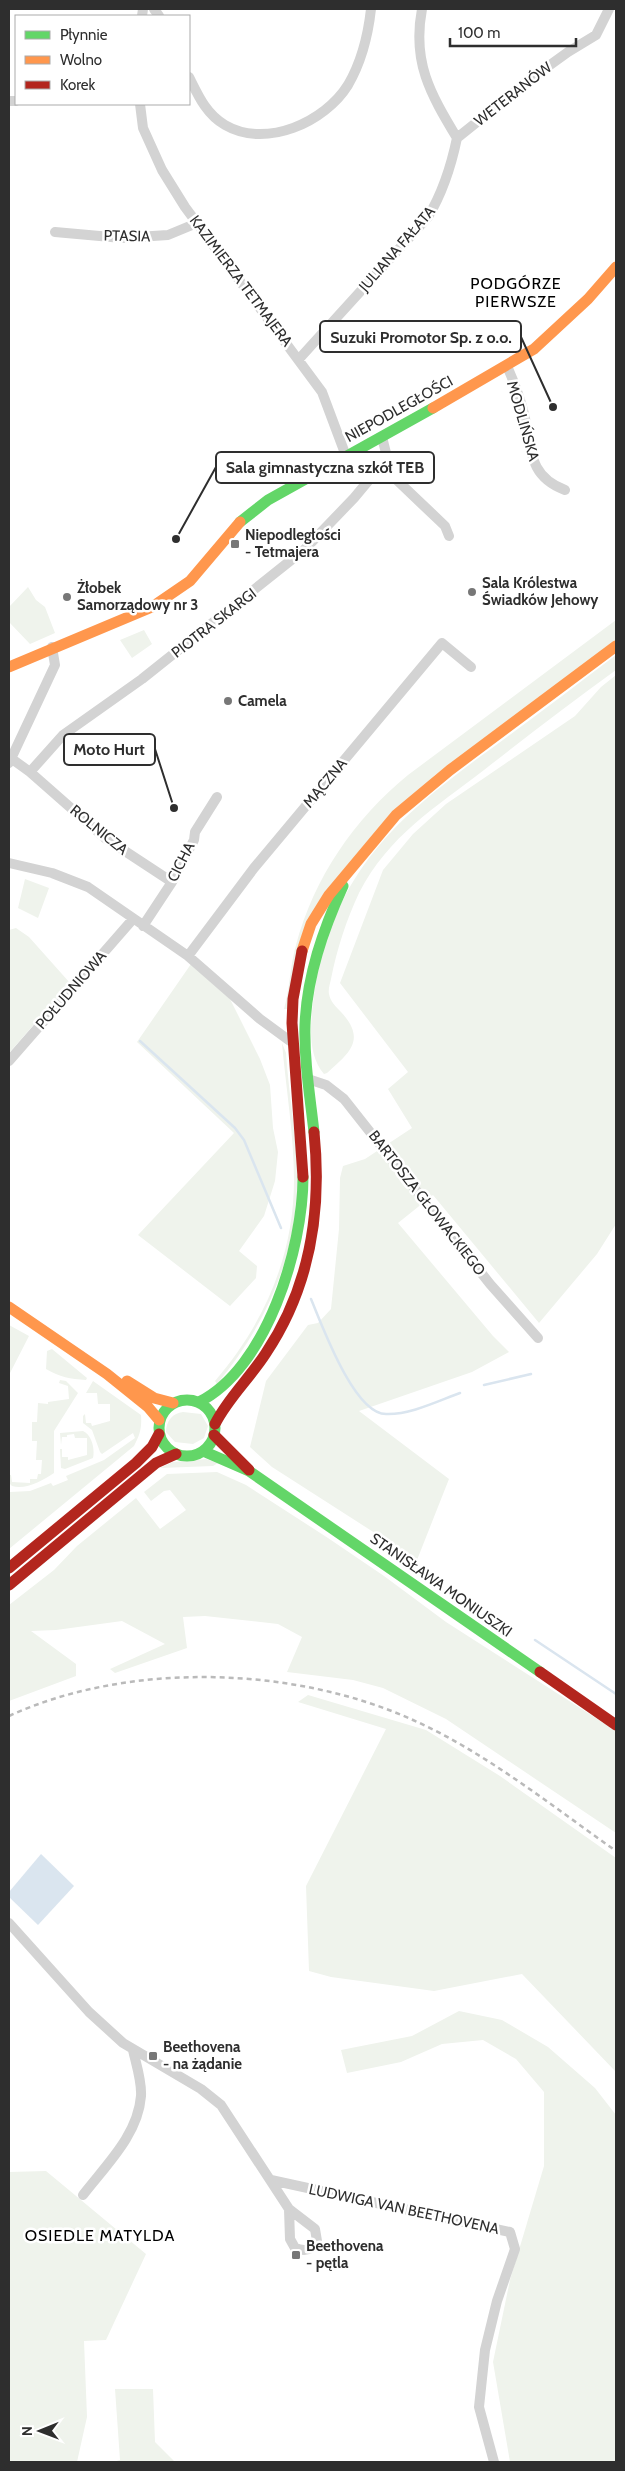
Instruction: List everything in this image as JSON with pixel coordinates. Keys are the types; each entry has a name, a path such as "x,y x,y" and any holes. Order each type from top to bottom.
{"main road":[{"name":"NIEPODLEGŁOŚCI","path":"9,667 52,647 152,607 170,596 190,581 240,522 276,495 382,437 534,349 558,329 616,267"},
{"path":"200,1402 210,1397 226,1383 254,1346 279,1298 292,1263 300,1223 303,1179 290,1041 295,983 310,926 346,870 385,827 448,771 616,646"},
{"path":"9,1585 154,1464 165,1457 176,1454 192,1455 203,1451 215,1430 223,1407 257,1366 280,1330 296,1292 310,1249 316,1206 317,1179 305,1026 312,970 326,921 363,853"},
{"path":"9,1307 107,1374 121,1388 152,1409 160,1420"},
{"path":"107,1374 125,1379 162,1402 173,1403"},
{"path":"9,1568 136,1463 152,1447 159,1434 160,1420 167,1407 186,1399 200,1402 212,1414 215,1430"},
{"name":"STANISŁAWA MONIUSZKI","path":"215,1430 221,1444 240,1458 249,1471"},
{"path":"159,1434 163,1444 176,1454"},
{"name":"STANISŁAWA MONIUSZKI","path":"203,1451 215,1454 236,1467 249,1471 616,1725"}],"street":[{"path":"190,79 203,105 225,125 237,130 258,134 279,132 296,127 326,110 347,86 362,55 371,9"},
{"path":"422,9 418,46 421,62 431,90 457,138"},
{"name":"WETERANÓW","path":"457,138 568,52 596,35 609,9"},
{"name":"KAZIMIERZA TETMAJERA","path":"140,105 143,128 162,170 197,222 322,392 346,456"},
{"name":"JULIANA FAŁATA","path":"299,359 428,217 441,196 450,170 457,138"},
{"name":"PTASIA","path":"55,232 122,238 168,236 197,222"},
{"name":"MODLIŃSKA","path":"507,366 522,406 535,466 556,487 566,490"},
{"path":"382,437 386,453 381,465 445,526 449,536"},
{"name":"PIOTRA SKARGI","path":"30,772 63,735 142,680 305,549 354,498 381,465"},
{"path":"30,772 10,762 55,665 72,640"},
{"name":"MĄCZNA","path":"188,956 254,868 442,643 472,667"},
{"path":"52,647 55,665"},
{"name":"ROLNICZA","path":"30,772 105,838 172,882"},
{"name":"CICHA","path":"143,926 172,882 194,840 195,832 217,797"},
{"path":"9,863 52,873 88,887 188,956 260,1019 290,1041"},
{"name":"POŁUDNIOWA","path":"9,1062 133,919"},
{"name":"BARTOSZA GŁOWACKIEGO","path":"308,1079 326,1085 344,1100 490,1284 538,1338"},
{"name":"LUDWIGA VAN BEETHOVENA","path":"9,1923 89,2012 133,2050 201,2089 221,2105 289,2209"},
{"path":"83,2195 128,2137 137,2120 142,2094 133,2050"},
{"name":"LUDWIGA VAN BEETHOVENA","path":"271,2180 510,2232 515,2249 496,2301 485,2350 479,2407 494,2462"}],"shaded area":[{"path":"28,587 36,600 45,607 55,633 30,644 9,622 9,607"},
{"path":"616,620 616,640 435,775 320,902 287,1009 284,1009 296,945 314,896 338,851 370,811 408,775"},
{"path":"144,630 152,644 132,658 120,640"},
{"path":"616,655 616,670 414,824 384,855 371,873 359,893 346,925 329,988 331,999 349,1022 354,1038 348,1052 335,1066 324,1074 318,1066 312,1046 311,1025 314,995 324,949 339,909 357,875 380,844 407,816 437,790"},
{"path":"616,675 616,1224 597,1254 539,1323 433,1195 398,1223 493,1336 509,1352 472,1372 359,1411 449,1479 417,1560 272,1467 250,1447 266,1381 308,1325 318,1323 331,1309 339,1229 340,1178 343,1166 365,1159 412,1128 388,1089 408,1072 340,983 383,870 413,834 446,804 575,716 601,687"},
{"path":"25,879 49,888 38,918 18,908"},
{"path":"16,928 29,937 70,983 9,1053 9,930"},
{"path":"191,964 230,999 260,1059 270,1085 273,1128 278,1152 275,1181 264,1216 239,1251 257,1266 256,1278 230,1306 138,1235 234,1133 137,1042"},
{"path":"282,1043 286,1053 297,1169 295,1214 290,1241 274,1292 262,1316 249,1340 217,1384 215,1381 248,1336 262,1312 273,1288 289,1235 293,1208 294,1163"},
{"path":"9,1325 29,1336 9,1375"},
{"path":"52,1349 87,1378 86,1380 65,1377 46,1369 47,1351"},
{"path":"60,1380 66,1381 78,1393 54,1431 54,1473 28,1486 12,1486 9,1483 9,1475 11,1475 12,1482 30,1483 30,1479 37,1479 38,1474 41,1474 42,1460 36,1460 37,1441 32,1441 32,1422 37,1422 38,1403 48,1404 48,1402 69,1399 68,1386 59,1383"},
{"path":"93,1381 141,1415 141,1427 134,1446 9,1549 10,1492 30,1491 51,1483 53,1486 68,1480 66,1476 104,1460 135,1438 133,1433 102,1454 100,1452 92,1430 83,1423 83,1416 85,1414 86,1423 91,1423 92,1426 110,1421 110,1404 98,1404 97,1393 86,1393"},
{"path":"183,1412 201,1414 208,1426 204,1438 193,1444 175,1442 166,1432 167,1424 171,1418"},
{"path":"83,1431 89,1436 92,1443 93,1458 65,1469 61,1468 60,1449 62,1449 62,1457 68,1457 68,1460 87,1455 87,1438 75,1438 74,1434 67,1435 67,1437 62,1437 61,1445 60,1433"},
{"path":"206,1459 218,1463 213,1466 160,1468 173,1462"},
{"path":"217,1472 246,1485 328,1538 384,1576 446,1622 616,1731 616,1833 446,1719 383,1688 353,1680 287,1672 302,1637 278,1624 205,1616 183,1617 187,1648 115,1673 110,1669 165,1644 122,1621 56,1630 31,1631 76,1664 76,1676 9,1701 9,1605 54,1570 77,1546 136,1498 160,1529 186,1510 170,1490 164,1491 151,1501 144,1492 167,1474"},
{"path":"308,1695 426,1730 500,1776 616,1858 616,2072 522,1974 434,1991 331,1977 309,1971 306,1886 386,1729 298,1702"},
{"path":"41,1854 74,1886 38,1925 9,1897 9,1892"},
{"path":"459,2011 502,2020 548,2047 595,2088 616,2115 616,2462 510,2462 493,2362 510,2280 544,2166 544,2092 516,2059 483,2040 442,2044 401,2062 347,2073 341,2050 412,2036"},
{"path":"46,2171 146,2254 106,2340 84,2341 87,2417 77,2462 9,2462 9,2172"},
{"path":"115,2389 153,2389 155,2442 175,2462 113,2462 120,2460"}],"waterway":[{"path":"140,1041 235,1128 244,1140 281,1228"},
{"path":"311,1299 331,1347 351,1384 362,1400 374,1410 386,1414 395,1414 424,1407 460,1393"},
{"path":"484,1385 531,1374"},
{"path":"535,1640 616,1694"}],"railway":[{"path":"9,1716 56,1698 106,1686 158,1679 211,1677 265,1681 317,1689 366,1702 413,1720 440,1733 518,1781 616,1851"}],"traffic: fast":[{"path":"240,522 268,500 433,408"},
{"path":"314,1132 305,1052 306,1007 317,954 343,886"},
{"path":"199,1402 223,1385 244,1362 262,1335 288,1270 296,1237 303,1177"},
{"path":"181,1400 193,1400 207,1408 215,1422 215,1428 213,1439 207,1448 193,1456 181,1456 171,1451 164,1444 159,1434 159,1422 164,1412 171,1405 181,1400"},
{"path":"203,1451 249,1471 540,1672"}],"traffic: slow":[{"path":"433,408 534,349 588,299 616,267"},
{"path":"9,667 152,607 190,581 240,522"},
{"path":"302,951 311,924 329,895 396,815 450,770 616,646"},
{"path":"9,1307 107,1374 148,1407 159,1420"},
{"path":"127,1381 154,1398 173,1403"}],"traffic: jam":[{"path":"302,951 293,999 292,1023 303,1177"},
{"path":"215,1424 226,1405 260,1362 281,1328 303,1275 314,1219 316,1190 314,1132"},
{"path":"9,1568 136,1463 152,1447 159,1434"},
{"path":"214,1435 249,1470"},
{"path":"9,1585 156,1463 176,1454"},
{"path":"540,1672 616,1725"}],"place":[{"name":"Suzuki Promotor Sp. z o.o.","path":"553,407"},
{"name":"Sala gimnastyczna szkół TEB","path":"176,539"},
{"name":"Niepodległości - Tetmajera","path":"235,544"},
{"name":"Sala Królestwa Świadków Jehowy","path":"472,592"},
{"name":"Żłobek Samorządowy nr 3","path":"67,597"},
{"name":"Camela","path":"228,701"},
{"name":"Moto Hurt","path":"174,808"},
{"name":"Beethovena - na żądanie","path":"153,2056"},
{"name":"Beethovena - pętla","path":"296,2255"}],"district":[{"name":"PODGÓRZE PIERWSZE","path":"516,292"},
{"name":"OSIEDLE MATYLDA","path":"100,2235"}]}
